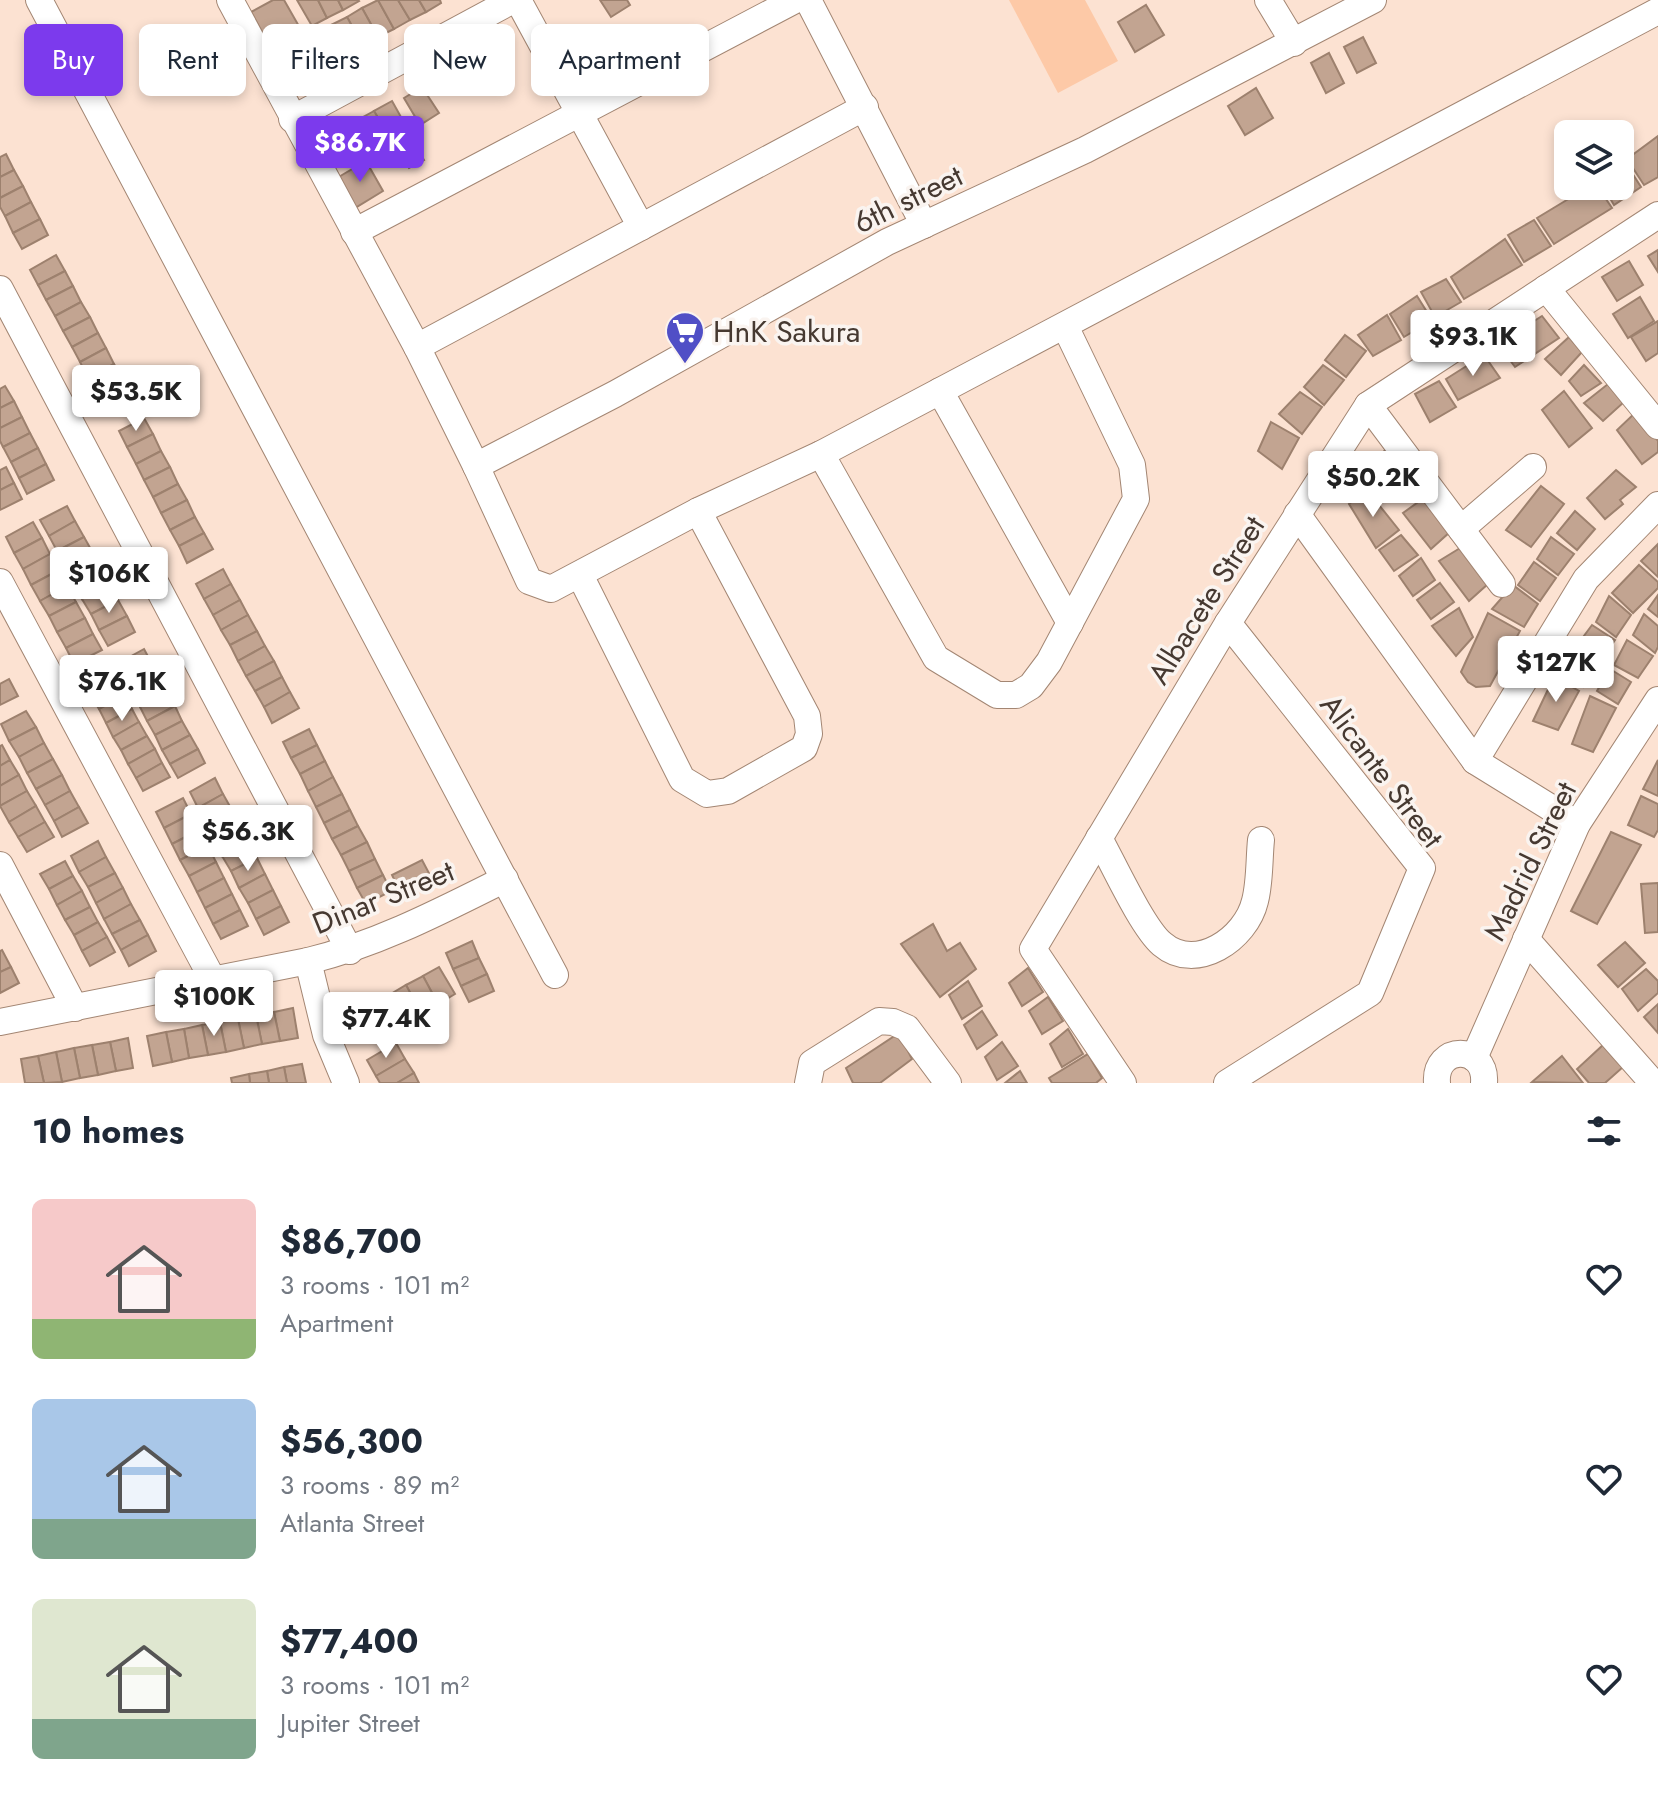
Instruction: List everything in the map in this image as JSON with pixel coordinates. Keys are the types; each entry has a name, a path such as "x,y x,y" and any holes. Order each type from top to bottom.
{"street":[{"path":"39,0 555,975"},
{"path":"292,119 516,0 581,112 641,227"},
{"path":"354,232 795,0"},
{"path":"808,0 924,225"},
{"path":"1268,0 1294,43"},
{"name":"6th street","path":"476,466 615,394 887,242 1085,150 1373,0"},
{"path":"232,1 292,119 417,347 529,581 551,589 698,511 821,454 1658,11"},
{"path":"417,347 865,107"},
{"name":"Albacete Street","path":"1123,1083 1033,949 1228,623 1368,405 1658,215"},
{"path":"1546,288 1658,426"},
{"path":"0,289 350,951"},
{"path":"821,454 936,658 997,695 1016,695 1031,686 1049,662 1136,499 1132,465 1065,326"},
{"path":"940,391 1070,623"},
{"path":"1368,405 1502,584"},
{"path":"1461,529 1533,467"},
{"path":"1475,761 1586,579 1658,505"},
{"path":"580,575 682,779 707,794 728,791 804,748 809,734 807,716 698,511"},
{"path":"1297,514 1475,761 1577,824"},
{"path":"0,582 212,978"},
{"name":"Alicante Street","path":"1227,1083 1370,993 1422,868 1228,623"},
{"name":"Madrid Street","path":"1474,1058 1577,824 1658,700"},
{"path":"1099,838 1149,927 1162,944 1182,955 1204,955 1239,933 1249,919 1256,900 1261,840"},
{"path":"0,865 75,1008"},
{"name":"Dinar Street","path":"0,1022 350,951 505,879"},
{"path":"1526,939 1653,1083"},
{"path":"308,961 326,1035 346,1083"},
{"path":"808,1083 812,1063 879,1021 893,1022 907,1028 948,1083"},
{"path":"1437,1083 1437,1074 1444,1060 1458,1053 1474,1058 1483,1069 1484,1083"}],"shaded area":[{"path":"1009,0 1085,0 1118,61 1058,93"}],"building":[{"path":"273,0 284,0 298,24 262,24 262,32 251,12"},
{"path":"297,0 318,0 327,18 311,24"},
{"path":"318,0 338,0 343,10 327,18"},
{"path":"338,0 358,0 359,1 343,10"},
{"path":"378,0 394,29 388,32 388,24 371,24 362,8"},
{"path":"378,0 398,0 410,20 394,29"},
{"path":"398,0 419,0 426,12 410,20"},
{"path":"419,0 440,0 441,3 426,12"},
{"path":"600,0 627,0 630,5 611,17"},
{"path":"1146,5 1164,35 1135,52 1118,22"},
{"path":"362,8 371,24 351,24 347,17"},
{"path":"347,17 351,24 333,24"},
{"path":"1363,37 1376,63 1357,73 1344,47"},
{"path":"1329,53 1344,83 1326,93 1311,63"},
{"path":"1256,88 1273,118 1245,135 1228,106"},
{"path":"428,96 439,113 420,125 404,98"},
{"path":"392,101 406,126 388,135 374,111"},
{"path":"374,111 388,135 370,146 356,121"},
{"path":"1658,136 1658,177 1644,185 1634,170 1634,154"},
{"path":"411,137 424,160 409,168 397,146"},
{"path":"6,154 14,170 0,177 0,157"},
{"path":"366,161 383,191 355,208 337,178"},
{"path":"14,170 23,186 0,198 0,177"},
{"path":"1634,176 1641,187 1634,192"},
{"path":"23,186 31,202 5,216 0,207 0,198"},
{"path":"1567,200 1607,200 1612,208 1554,244 1537,218"},
{"path":"31,202 40,219 13,233 5,216"},
{"path":"40,219 48,235 22,249 13,233"},
{"path":"1534,220 1551,246 1524,262 1508,235"},
{"path":"1505,239 1522,265 1464,299 1451,277"},
{"path":"1658,250 1658,272 1648,256"},
{"path":"56,255 65,271 38,285 30,270"},
{"path":"1629,261 1643,285 1617,301 1602,277"},
{"path":"65,271 73,286 46,300 38,285"},
{"path":"1446,279 1461,302 1435,317 1421,292"},
{"path":"73,286 81,302 55,316 46,300"},
{"path":"1417,296 1432,320 1404,337 1390,314"},
{"path":"1640,297 1654,321 1628,338 1613,314"},
{"path":"81,302 90,317 63,331 55,316"},
{"path":"1387,315 1401,340 1373,356 1358,335"},
{"path":"1542,316 1559,338 1515,367 1498,344"},
{"path":"90,317 98,333 72,347 63,331"},
{"path":"1658,321 1658,353 1646,361 1631,337"},
{"path":"98,333 106,348 80,362 72,347"},
{"path":"1345,335 1366,351 1346,377 1325,360"},
{"path":"1569,337 1582,352 1561,375 1545,359"},
{"path":"106,348 114,364 88,378 80,362"},
{"path":"1484,355 1500,378 1458,400 1446,379"},
{"path":"114,364 123,379 97,393 88,378"},
{"path":"1323,365 1344,380 1324,405 1304,387"},
{"path":"1584,365 1601,383 1581,396 1569,381"},
{"path":"1439,381 1456,407 1430,422 1415,394"},
{"path":"1608,384 1624,402 1603,421 1584,403"},
{"path":"5,386 14,401 0,408 0,389"},
{"path":"1564,391 1592,428 1569,447 1542,410"},
{"path":"1300,392 1322,407 1302,434 1279,414"},
{"path":"14,401 22,417 0,428 0,408"},
{"path":"1636,412 1658,441 1658,452 1642,464 1617,430"},
{"path":"22,417 30,433 3,447 0,428"},
{"path":"144,418 153,434 127,447 119,431"},
{"path":"1271,422 1299,438 1282,469 1258,451"},
{"path":"30,433 38,448 11,462 3,447"},
{"path":"153,434 161,451 136,464 127,447"},
{"path":"38,448 46,464 19,478 11,462"},
{"path":"1387,449 1411,484 1389,500 1364,467"},
{"path":"161,451 170,467 144,480 136,464"},
{"path":"46,464 54,480 27,494 19,478"},
{"path":"6,467 14,483 0,490 0,470"},
{"path":"170,467 178,484 153,497 144,480"},
{"path":"1616,470 1636,487 1620,500 1623,504 1605,519 1587,498"},
{"path":"14,483 22,499 0,510 0,490"},
{"path":"178,484 187,500 161,513 153,497"},
{"path":"1541,486 1564,504 1531,547 1506,530"},
{"path":"1367,490 1399,530 1376,548 1349,504"},
{"path":"1428,495 1451,531 1431,549 1403,513"},
{"path":"187,500 195,517 170,530 161,513"},
{"path":"67,506 75,521 49,536 40,520"},
{"path":"1575,511 1595,529 1577,550 1557,533"},
{"path":"195,517 204,533 179,546 170,530"},
{"path":"75,521 84,537 57,551 49,536"},
{"path":"33,522 42,538 14,553 6,537"},
{"path":"204,533 213,549 187,563 179,546"},
{"path":"1401,535 1418,555 1394,571 1379,550"},
{"path":"84,537 93,553 66,567 57,551"},
{"path":"1551,537 1574,554 1558,575 1537,559"},
{"path":"42,538 50,554 23,569 14,553"},
{"path":"1658,544 1658,577 1641,561"},
{"path":"1465,545 1489,583 1469,601 1439,561"},
{"path":"93,553 101,569 74,583 66,567"},
{"path":"50,554 59,570 31,585 23,569"},
{"path":"1421,558 1435,580 1413,596 1399,576"},
{"path":"1534,562 1556,578 1540,601 1518,585"},
{"path":"1639,565 1658,582 1658,588 1633,613 1612,593"},
{"path":"101,569 109,584 82,599 74,583"},
{"path":"223,569 231,584 204,599 196,584"},
{"path":"59,570 67,586 40,601 31,585"},
{"path":"1440,583 1454,602 1431,619 1417,600"},
{"path":"109,584 118,600 91,614 82,599"},
{"path":"231,584 240,600 213,615 204,599"},
{"path":"1513,585 1538,604 1524,627 1492,609"},
{"path":"67,586 76,602 49,616 40,601"},
{"path":"1658,595 1658,617 1648,609"},
{"path":"1609,596 1631,615 1616,637 1596,622"},
{"path":"118,600 127,616 99,630 91,614"},
{"path":"240,600 248,615 221,630 213,615"},
{"path":"76,602 85,618 57,632 49,616"},
{"path":"1459,608 1473,637 1456,656 1432,626"},
{"path":"1488,613 1520,631 1490,686 1476,687 1461,672"},
{"path":"1644,614 1658,626 1655,653 1633,635"},
{"path":"248,615 257,631 230,645 221,630"},
{"path":"127,616 135,632 108,646 99,630"},
{"path":"85,618 93,634 66,648 57,632"},
{"path":"1592,625 1615,640 1602,659 1578,644"},
{"path":"257,631 265,646 238,661 230,645"},
{"path":"93,634 102,650 74,664 66,648"},
{"path":"1627,640 1653,656 1638,678 1614,665"},
{"path":"265,646 274,661 246,676 238,661"},
{"path":"1576,648 1595,667 1583,687 1560,677"},
{"path":"144,649 152,664 124,678 117,664"},
{"path":"274,661 282,677 255,691 246,676"},
{"path":"152,664 159,678 132,692 124,678"},
{"path":"109,668 117,682 91,696 83,683"},
{"path":"1610,669 1631,682 1618,704 1597,691"},
{"path":"282,677 290,692 264,707 255,691"},
{"path":"1554,677 1579,691 1558,730 1533,721"},
{"path":"159,678 167,692 140,707 132,692"},
{"path":"9,679 18,696 0,705 0,684"},
{"path":"117,682 125,695 99,709 91,696"},
{"path":"167,692 175,706 147,721 140,707"},
{"path":"290,692 299,708 272,723 264,707"},
{"path":"125,695 132,709 106,723 99,709"},
{"path":"1590,696 1616,708 1593,752 1572,744"},
{"path":"175,706 182,721 155,735 147,721"},
{"path":"132,709 139,722 113,737 106,723"},
{"path":"26,711 36,727 9,741 1,724"},
{"path":"182,721 190,735 162,750 155,735"},
{"path":"139,722 147,736 121,750 113,737"},
{"path":"36,727 44,743 19,757 9,741"},
{"path":"309,729 317,745 291,758 283,742"},
{"path":"190,735 198,749 170,764 162,750"},
{"path":"147,736 155,749 128,764 121,750"},
{"path":"44,743 53,759 27,773 19,757"},
{"path":"317,745 325,761 300,774 291,758"},
{"path":"0,746 10,760 0,766"},
{"path":"155,749 162,763 136,778 128,764"},
{"path":"198,749 205,763 178,778 170,764"},
{"path":"53,759 62,775 36,789 27,773"},
{"path":"10,760 19,775 0,786 0,766"},
{"path":"1658,760 1658,796 1643,789"},
{"path":"325,761 333,777 308,791 300,774"},
{"path":"162,763 170,777 143,791 136,778"},
{"path":"19,775 27,791 0,806 0,786"},
{"path":"62,775 70,791 45,805 36,789"},
{"path":"333,777 342,794 316,807 308,791"},
{"path":"215,778 223,794 198,808 190,792"},
{"path":"27,791 36,806 9,822 0,806"},
{"path":"70,791 79,807 54,821 45,805"},
{"path":"223,794 232,810 206,823 198,808"},
{"path":"342,794 350,810 324,823 316,807"},
{"path":"1641,796 1658,804 1658,830 1654,837 1628,825"},
{"path":"183,798 191,814 164,828 156,812"},
{"path":"36,806 45,822 18,837 9,822"},
{"path":"79,807 88,823 62,837 54,821"},
{"path":"232,810 240,826 214,839 206,823"},
{"path":"350,810 358,826 332,839 324,823"},
{"path":"191,814 199,830 172,844 164,828"},
{"path":"45,822 54,837 27,852 18,837"},
{"path":"240,826 248,842 222,856 214,839"},
{"path":"358,826 367,842 341,855 332,839"},
{"path":"199,830 208,846 180,860 172,844"},
{"path":"1611,832 1641,845 1597,924 1571,911"},
{"path":"98,841 106,857 79,872 71,856"},
{"path":"248,842 257,858 231,871 222,856"},
{"path":"367,842 375,859 349,871 341,855"},
{"path":"208,846 216,862 189,876 180,860"},
{"path":"106,857 115,873 88,887 79,872"},
{"path":"257,858 265,874 239,888 231,871"},
{"path":"375,859 383,875 357,888 349,871"},
{"path":"422,860 431,877 400,892 392,875"},
{"path":"65,861 73,876 49,889 40,874"},
{"path":"216,862 224,878 197,892 189,876"},
{"path":"115,873 123,888 96,903 88,887"},
{"path":"265,874 273,890 248,903 239,888"},
{"path":"383,875 391,891 366,904 357,888"},
{"path":"73,876 82,891 57,905 49,889"},
{"path":"224,878 232,894 205,908 197,892"},
{"path":"1658,883 1658,932 1645,933 1641,884"},
{"path":"123,888 131,904 104,919 96,903"},
{"path":"273,890 281,906 256,919 248,903"},
{"path":"82,891 90,907 65,920 57,905"},
{"path":"232,894 240,910 213,924 205,908"},
{"path":"131,904 140,920 112,934 104,919"},
{"path":"281,906 289,922 264,935 256,919"},
{"path":"90,907 98,922 74,935 65,920"},
{"path":"240,910 248,926 221,939 213,924"},
{"path":"140,920 148,935 121,950 112,934"},
{"path":"98,922 107,937 82,951 74,935"},
{"path":"933,924 947,951 960,943 976,969 940,997 901,944"},
{"path":"148,935 156,951 129,966 121,950"},
{"path":"107,937 115,952 90,966 82,951"},
{"path":"472,941 479,958 453,969 446,953"},
{"path":"1625,942 1645,963 1618,987 1598,965"},
{"path":"0,951 11,967 0,972"},
{"path":"479,958 487,974 461,986 453,969"},
{"path":"11,967 19,983 0,993 0,972"},
{"path":"439,967 455,994 438,1004 423,976"},
{"path":"1028,968 1043,992 1022,1006 1009,983"},
{"path":"1646,969 1658,981 1658,993 1638,1011 1622,989"},
{"path":"487,974 494,991 469,1002 461,986"},
{"path":"423,976 438,1004 421,1013 406,985"},
{"path":"968,981 982,1006 962,1019 949,995"},
{"path":"406,985 421,1013 404,1022 389,995"},
{"path":"378,994 386,1025 361,1030 353,1001"},
{"path":"1048,997 1063,1021 1042,1034 1029,1011"},
{"path":"1658,1004 1658,1033 1644,1017"},
{"path":"293,1008 298,1038 280,1041 274,1012"},
{"path":"982,1011 997,1035 977,1049 964,1025"},
{"path":"274,1012 280,1041 262,1044 256,1015"},
{"path":"256,1015 262,1044 244,1048 238,1019"},
{"path":"238,1019 244,1048 226,1052 220,1022"},
{"path":"220,1022 226,1052 208,1055 202,1025"},
{"path":"202,1025 208,1055 189,1058 184,1029"},
{"path":"184,1029 189,1058 172,1062 166,1032"},
{"path":"1068,1029 1083,1054 1062,1067 1050,1044"},
{"path":"166,1032 172,1062 153,1066 147,1036"},
{"path":"899,1033 912,1059 880,1083 853,1083 846,1068"},
{"path":"128,1038 133,1068 116,1071 110,1042"},
{"path":"110,1042 116,1071 98,1075 92,1045"},
{"path":"1002,1042 1018,1066 997,1080 985,1057"},
{"path":"396,1043 405,1059 376,1076 367,1060"},
{"path":"92,1045 98,1075 80,1078 74,1048"},
{"path":"1603,1045 1623,1067 1605,1083 1589,1083 1577,1069"},
{"path":"74,1048 80,1078 62,1082 56,1052"},
{"path":"56,1052 62,1082 44,1083 38,1056"},
{"path":"1088,1054 1102,1078 1096,1083 1052,1083 1049,1078"},
{"path":"38,1056 44,1083 25,1083 21,1059"},
{"path":"1562,1056 1583,1083 1532,1082"},
{"path":"405,1059 414,1073 397,1083 380,1083 376,1076"},
{"path":"302,1064 306,1083 287,1083 284,1067"},
{"path":"284,1067 287,1083 269,1083 267,1071"},
{"path":"267,1071 269,1083 250,1083 249,1074"},
{"path":"1020,1071 1027,1083 1005,1083"},
{"path":"414,1073 419,1083 397,1083"},
{"path":"249,1074 250,1083 232,1083 231,1078"}],"place":[{"name":"HnK Sakura","path":"685,365"}]}
